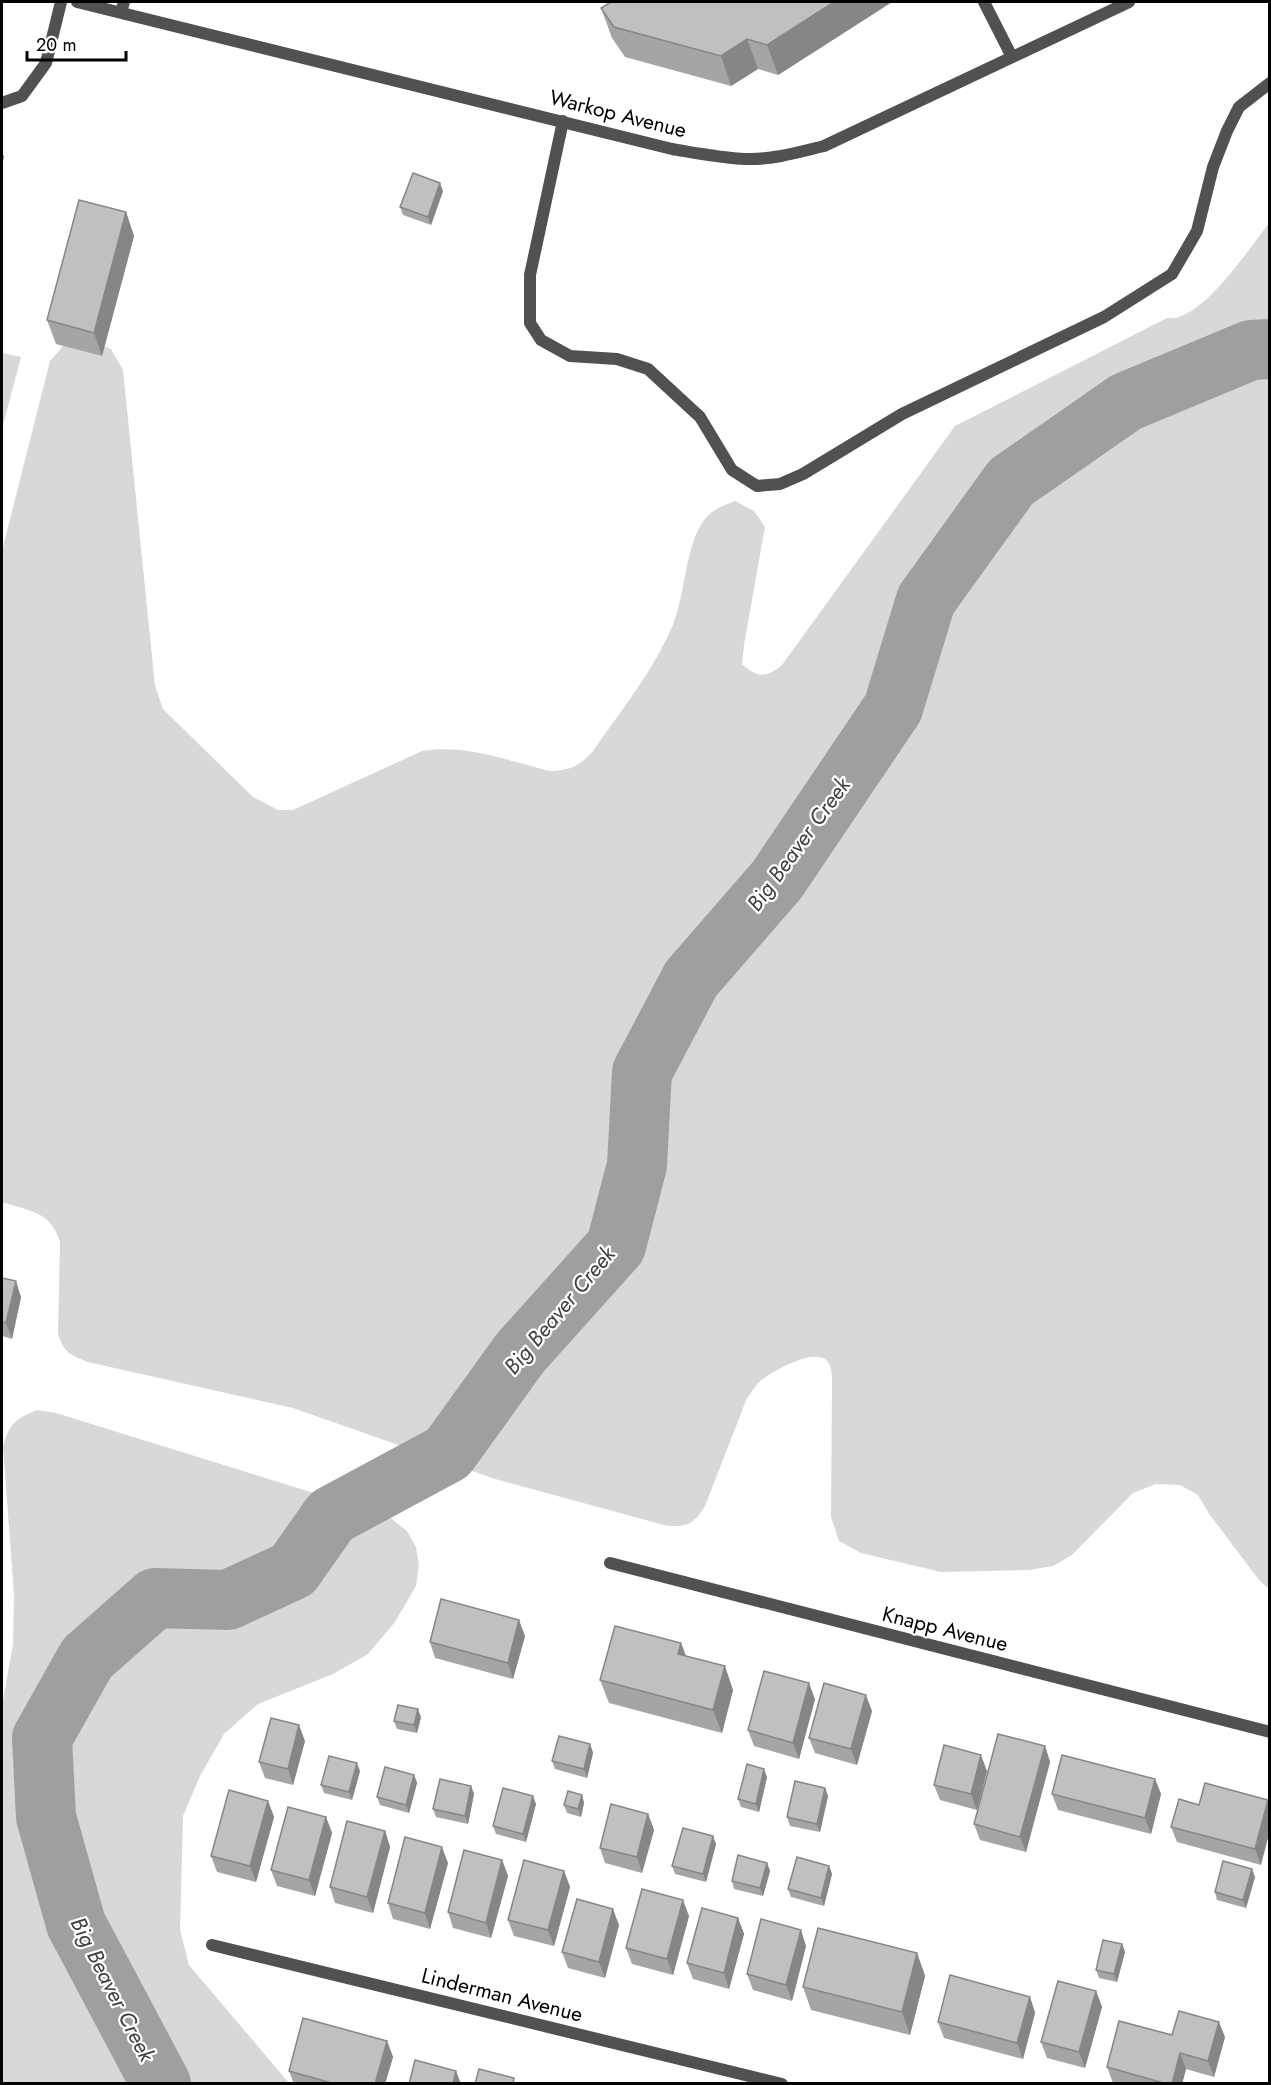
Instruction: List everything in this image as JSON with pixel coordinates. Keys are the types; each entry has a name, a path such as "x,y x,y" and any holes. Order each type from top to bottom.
{"street":[{"path":"2,103 22,96 46,63 61,2"},
{"name":"Warkop Avenue","path":"77,2 123,7 672,149 719,157 748,159 777,156 824,146 1129,2"},
{"path":"984,2 1012,57"},
{"path":"563,121 530,275 531,323 541,340 570,356 617,359 648,369 700,417 732,470 757,486 780,484 803,474 902,414 1104,317 1172,274 1197,231 1214,167 1227,131 1239,107 1269,83"},
{"name":"Knapp Avenue","path":"610,1563 1269,1732"},
{"name":"Linderman Avenue","path":"212,1945 782,2084"}],"shaded area":[{"path":"1269,223 1269,1589 1259,1580 1210,1515 1198,1495 1180,1485 1156,1484 1133,1493 1072,1555 1053,1566 1029,1570 941,1572 861,1553 839,1541 831,1517 832,1376 828,1362 820,1357 801,1359 791,1363 758,1383 747,1398 705,1506 693,1521 678,1526 664,1525 495,1479 293,1408 88,1362 65,1349 58,1333 60,1242 56,1232 45,1218 38,1214 2,1202 2,551 50,361 63,346 83,338 111,349 123,370 155,686 163,709 253,797 278,810 293,810 422,751 438,749 470,751 549,771 568,769 579,764 593,751 626,704 648,672 666,639 678,610 689,555 698,530 711,513 735,501 754,511 765,527 742,664 752,672 762,675 777,669 955,426 1167,318 1180,317 1194,309 1209,297 1238,265"},
{"path":"2,353 21,357 2,429"},
{"path":"37,1410 56,1413 388,1516 407,1531 416,1547 419,1565 416,1586 395,1622 368,1654 333,1674 258,1704 224,1734 200,1776 183,1816 180,1930 189,1965 289,2083 2,2083 2,1706 13,1644 14,1595 3,1446 14,1423"}],"building":[{"path":"611,2 834,2 767,45 747,39 721,56 614,27 601,8"},
{"path":"413,173 440,183 428,217 400,207"},
{"path":"79,200 126,212 94,333 47,320"},
{"path":"2,1278 16,1281 6,1323 2,1322"},
{"path":"441,1599 519,1620 508,1663 430,1642"},
{"path":"615,1626 681,1643 678,1654 725,1666 713,1710 600,1680"},
{"path":"764,1671 809,1683 793,1743 748,1730"},
{"path":"824,1683 866,1695 851,1749 809,1738"},
{"path":"398,1705 418,1709 414,1725 394,1721"},
{"path":"271,1718 299,1725 288,1769 259,1762"},
{"path":"998,1734 1045,1746 1020,1837 974,1824"},
{"path":"559,1736 590,1744 584,1769 552,1761"},
{"path":"944,1745 981,1755 971,1794 934,1785"},
{"path":"1062,1755 1155,1779 1145,1818 1052,1794"},
{"path":"329,1756 357,1763 349,1792 321,1785"},
{"path":"747,1764 764,1769 756,1804 738,1799"},
{"path":"385,1767 414,1775 406,1805 377,1797"},
{"path":"440,1779 471,1786 465,1816 433,1809"},
{"path":"795,1781 825,1788 817,1824 787,1817"},
{"path":"1205,1783 1268,1800 1255,1849 1171,1827 1179,1799 1199,1805"},
{"path":"503,1788 533,1796 523,1834 493,1826"},
{"path":"229,1790 268,1801 250,1866 211,1856"},
{"path":"568,1791 582,1795 578,1809 564,1805"},
{"path":"611,1804 648,1814 637,1857 600,1848"},
{"path":"288,1807 326,1817 309,1880 271,1870"},
{"path":"347,1821 385,1831 367,1897 330,1887"},
{"path":"683,1828 713,1836 703,1874 672,1866"},
{"path":"405,1837 442,1847 425,1913 388,1903"},
{"path":"464,1850 502,1860 486,1923 448,1912"},
{"path":"738,1855 767,1863 760,1888 732,1881"},
{"path":"797,1857 829,1866 821,1898 788,1889"},
{"path":"524,1860 564,1871 548,1930 508,1920"},
{"path":"1223,1861 1252,1869 1243,1900 1215,1892"},
{"path":"642,1889 683,1900 667,1959 626,1948"},
{"path":"577,1899 613,1909 599,1962 562,1952"},
{"path":"702,1908 738,1918 724,1973 687,1963"},
{"path":"761,1919 801,1930 786,1985 747,1974"},
{"path":"818,1928 917,1953 902,2012 803,1987"},
{"path":"1103,1940 1122,1944 1114,1974 1096,1970"},
{"path":"950,1975 1030,1997 1017,2043 938,2022"},
{"path":"1058,1981 1096,1991 1079,2052 1041,2042"},
{"path":"1179,2011 1219,2022 1208,2061 1180,2053 1172,2084 1107,2067 1119,2021 1172,2035"},
{"path":"303,2018 387,2041 375,2084 335,2084 289,2071"},
{"path":"415,2060 456,2071 453,2084 409,2084"},
{"path":"479,2069 514,2078 513,2084 475,2084"}],"waterway":[{"name":"Big Beaver Creek","path":"161,2084 76,1924 46,1817 42,1738 87,1658 155,1598 228,1600 293,1570 331,1516 448,1453 520,1353 616,1246 637,1165 642,1072 691,979 777,880 893,708 926,600 1011,482 1126,402 1251,350 1270,349"}]}
